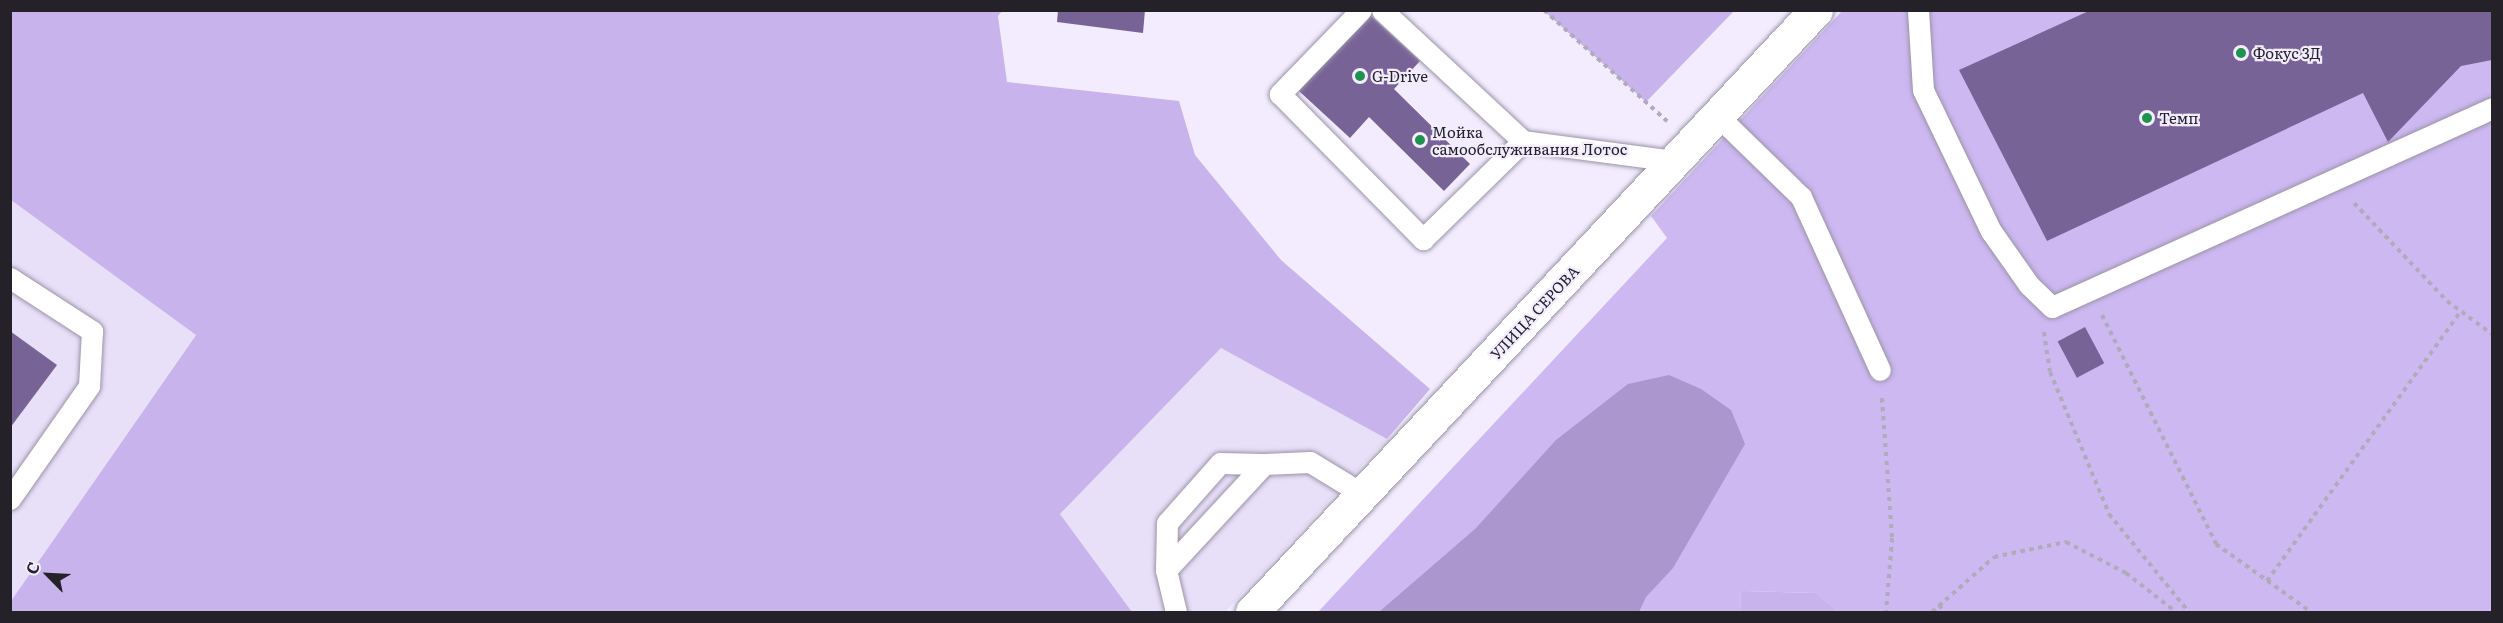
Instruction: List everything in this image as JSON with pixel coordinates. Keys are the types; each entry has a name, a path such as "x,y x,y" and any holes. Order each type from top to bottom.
{"main road":[{"name":"УЛИЦА СЕРОВА","path":"1252,612 1816,10"}],"lane":[{"path":"1361,10 1280,94 1423,239 1523,141"},
{"path":"1382,10 1523,141 1684,152"},
{"path":"1918,10 1923,90 1991,231 2037,293 2052,307 2493,108"},
{"path":"1718,116 1801,197 1880,370"},
{"path":"10,278 92,331 89,386 10,499"},
{"path":"1176,612 1166,570 1167,523 1220,463 1310,462 1364,495"},
{"path":"1166,570 1264,464"}],"path":[{"path":"1544,10 1684,152"},
{"path":"2333,180 2447,301 2493,334"},
{"path":"2090,290 2216,544 2311,612"},
{"path":"2037,293 2050,372 2109,514 2189,612"},
{"path":"2267,581 2461,311"},
{"path":"1880,370 1892,538 1886,612"},
{"path":"1932,612 1994,557 2066,542 2126,573 2176,612"},
{"path":"1939,605 1944,612"}],"shaded area":[{"path":"11,10 1002,11 998,16 1007,82 1179,101 1195,155 1281,260 1430,389 1387,439 1221,348 1060,514 1132,612 11,612 11,601 196,335 11,200"},
{"path":"1544,11 1734,11 1646,102"},
{"path":"1842,11 2492,11 2492,612 1838,612 1817,593 1741,591 1740,612 1318,612 1667,238 1651,216"},
{"path":"11,200 196,334 11,601"},
{"path":"1221,348 1387,439 1225,612 1132,612 1060,514"},
{"path":"1669,375 1701,389 1731,410 1745,444 1673,568 1646,597 1639,612 1379,612 1475,529 1556,440 1628,384"},
{"path":"1741,591 1817,593 1838,612 1740,612"}],"building":[{"path":"1058,10 1145,10 1143,33 1057,22"},
{"name":"Темп","path":"2091,10 2492,10 2492,60 2461,66 2388,142 2363,93 2047,241 1959,70"},
{"path":"1369,14 1420,61 1394,89 1470,164 1444,191 1369,117 1350,138 1299,91"},
{"path":"2085,327 2104,363 2077,378 2058,342"},
{"path":"10,331 57,365 10,428"}],"place":[{"name":"Фокус 3Д","path":"2241,53"},
{"name":"G-Drive","path":"1360,76"},
{"name":"Темп","path":"2147,118"},
{"name":"Мойка самообслуживания Лотос","path":"1420,140"}]}
